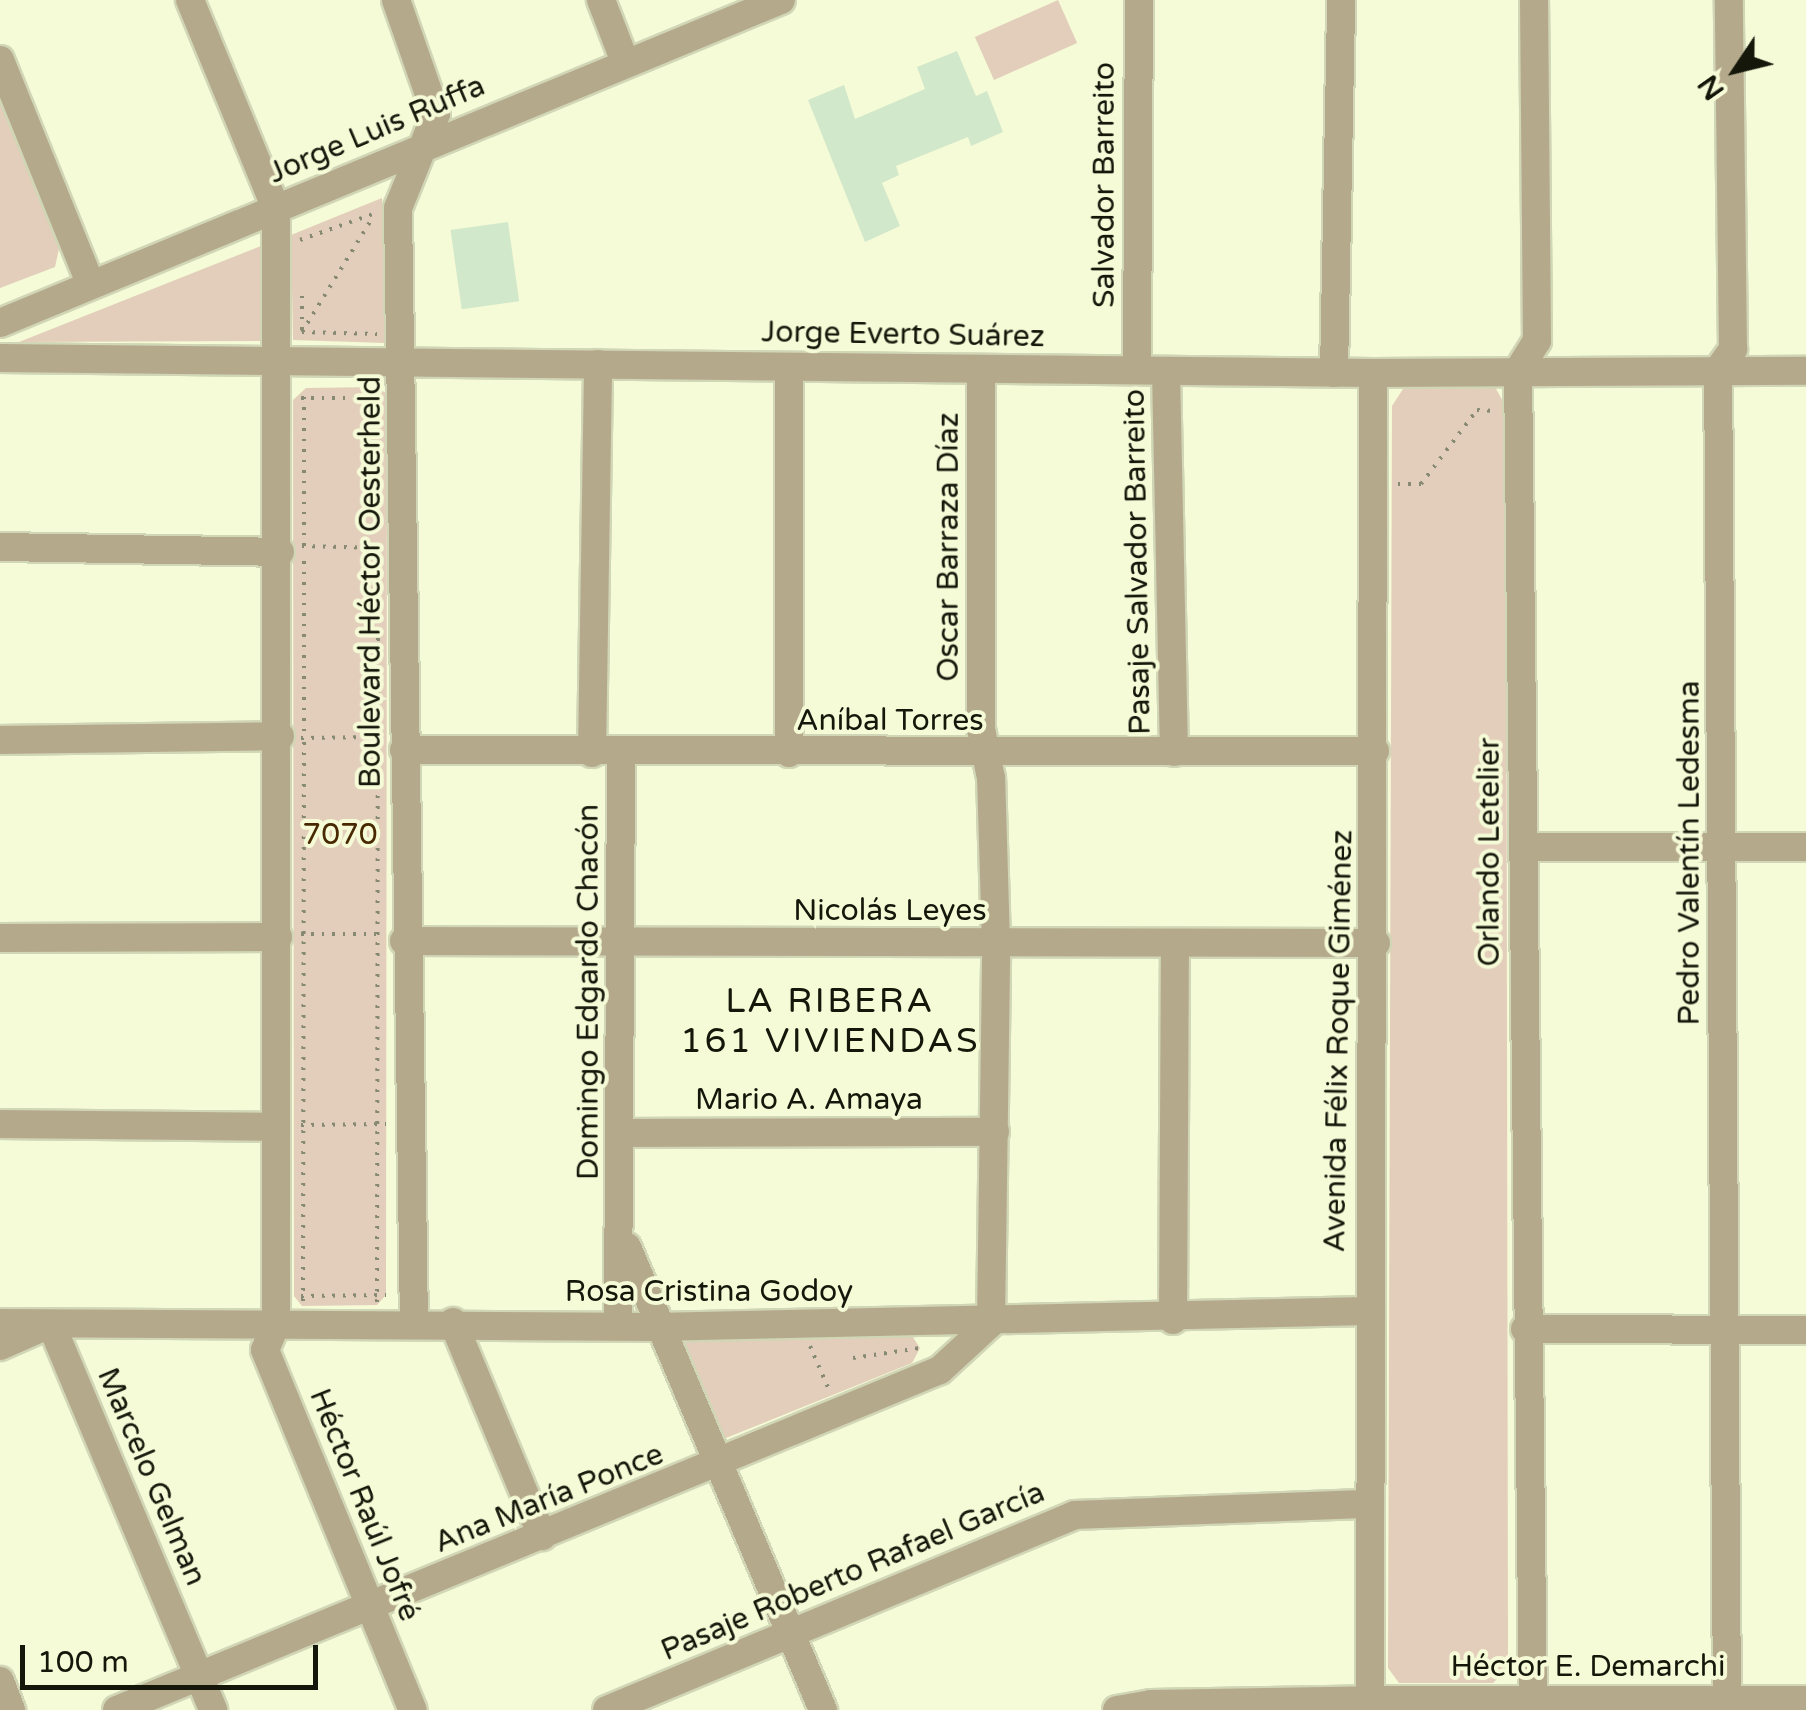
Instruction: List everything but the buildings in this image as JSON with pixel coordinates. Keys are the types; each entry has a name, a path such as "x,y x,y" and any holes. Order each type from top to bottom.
{"street":[{"path":"190,0 276,209 279,361 292,548 291,1125 276,1324"},
{"name":"Boulevard Héctor Oesterheld","path":"396,0 434,98 436,114 398,208 403,362 390,936 414,1321"},
{"path":"601,0 625,62"},
{"name":"Jorge Luis Ruffa","path":"0,323 781,0"},
{"name":"Salvador Barreito","path":"1137,370 1138,0"},
{"path":"1334,373 1341,0"},
{"name":"Orlando Letelier","path":"1533,1705 1525,1329 1518,372 1538,341 1534,0"},
{"name":"Pedro Valentín Ledesma","path":"1726,1705 1724,847 1718,370 1733,348 1729,0"},
{"path":"0,60 90,283"},
{"name":"Jorge Everto Suárez","path":"0,358 1334,373 1806,371"},
{"path":"592,753 598,364"},
{"path":"789,366 789,753"},
{"name":"Oscar Barraza Díaz","path":"981,368 982,729 988,754 996,943 991,1324"},
{"name":"Pasaje Salvador Barreito","path":"1166,371 1174,752"},
{"name":"Avenida Félix Roque Giménez","path":"1370,1705 1367,1312 1376,943 1373,373"},
{"path":"0,548 292,548"},
{"path":"0,740 292,737"},
{"name":"Aníbal Torres","path":"395,744 592,753 1375,751"},
{"name":"Domingo Edgardo Chacón","path":"618,1326 624,1133 620,753"},
{"path":"1523,847 1806,847"},
{"path":"0,938 292,935"},
{"name":"Nicolás Leyes","path":"390,936 622,944 1376,943"},
{"path":"1173,1320 1175,944"},
{"path":"0,1124 291,1125"},
{"name":"Mario A. Amaya","path":"624,1133 995,1132"},
{"name":"Domingo Edgardo Chacón","path":"622,1231 656,1327 823,1710"},
{"name":"Rosa Cristina Godoy","path":"0,1323 414,1321 656,1327 991,1324 1367,1312"},
{"path":"453,1322 542,1536"},
{"path":"0,1346 52,1324"},
{"name":"Marcelo Gelman","path":"52,1324 213,1710"},
{"name":"Héctor Raúl Jofré","path":"276,1324 265,1350 413,1710"},
{"name":"Ana María Ponce","path":"117,1710 718,1466 940,1370 991,1324"},
{"path":"1525,1329 1806,1330"},
{"name":"Pasaje Roberto Rafael García","path":"607,1710 1075,1514 1368,1504"},
{"path":"0,1682 11,1710"},
{"name":"Héctor E. Demarchi","path":"1117,1710 1151,1704 1726,1705 1806,1700"}],"path":[{"path":"300,240 382,211"},
{"path":"302,332 376,213"},
{"path":"293,334 377,334"},
{"path":"378,387 378,416"},
{"path":"302,1306 291,1125 292,548 304,390"},
{"path":"296,398 387,399"},
{"path":"1392,484 1421,484 1477,410 1506,412"},
{"path":"378,529 379,549"},
{"path":"292,548 387,548"},
{"path":"377,1305 377,1123 390,936 378,737 378,606"},
{"path":"292,737 378,737 395,744"},
{"path":"292,935 390,936"},
{"path":"291,1125 386,1124"},
{"path":"294,1296 386,1295"},
{"path":"806,1337 832,1397"},
{"path":"853,1358 920,1348"}],"green space":[{"path":"1058,0 1077,43 994,80 975,37"},
{"path":"0,98 60,244 55,267 0,288"},
{"path":"382,198 385,343 293,340 291,235"},
{"path":"266,244 265,341 19,342"},
{"name":"7070","path":"377,387 387,394 386,1295 377,1305 302,1306 294,1296 293,400 306,388"},
{"path":"1495,387 1506,407 1508,1669 1493,1683 1399,1683 1388,1668 1392,406 1403,389"},
{"path":"693,1335 912,1336 920,1348 912,1363 726,1438 716,1434 681,1348"}],"district":[{"name":"LA RIBERA 161 VIVIENDAS","path":"830,1021"}]}
